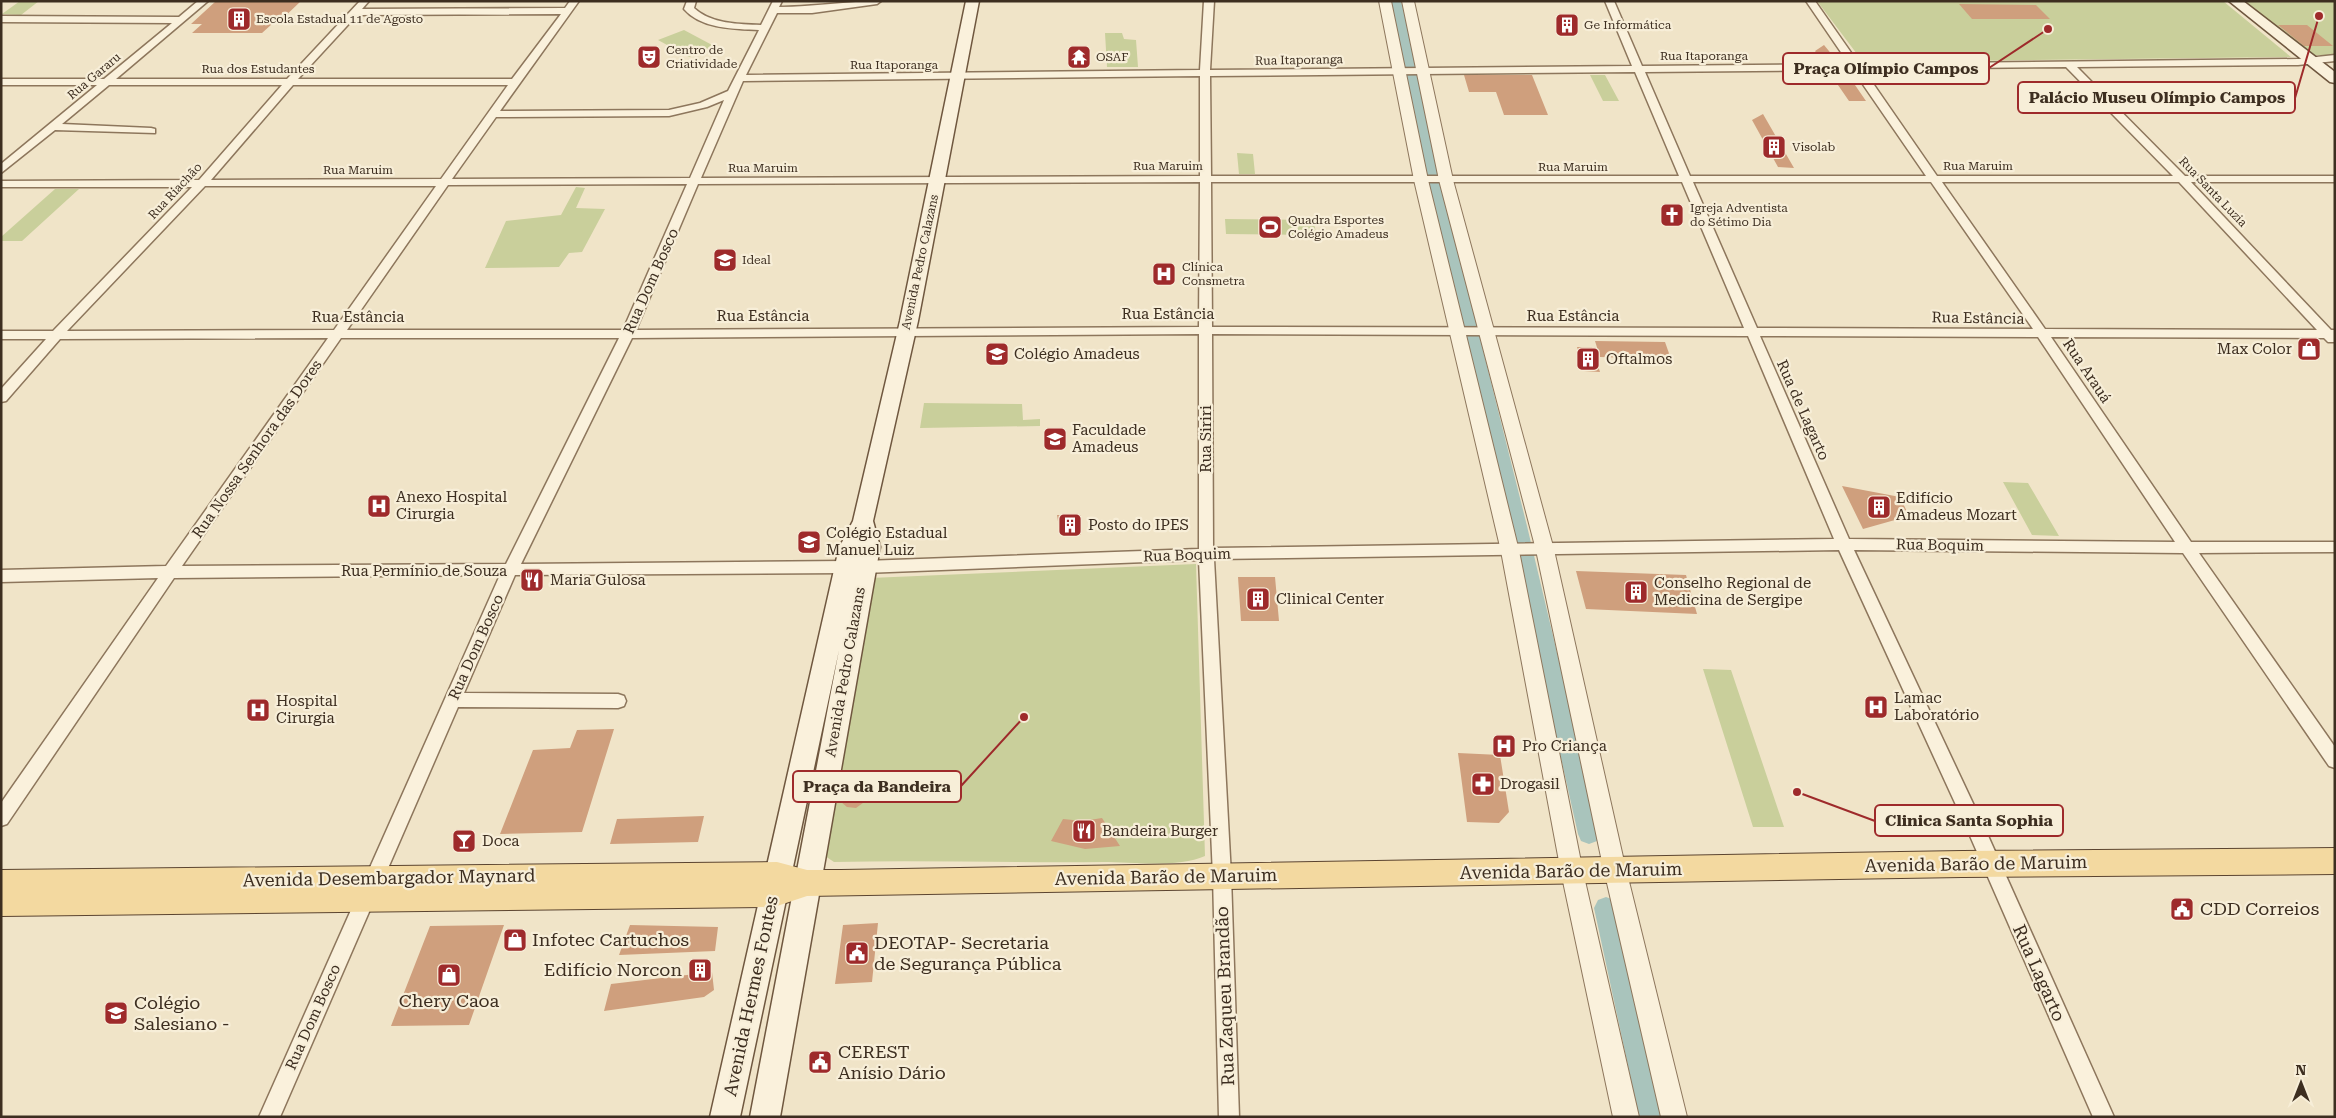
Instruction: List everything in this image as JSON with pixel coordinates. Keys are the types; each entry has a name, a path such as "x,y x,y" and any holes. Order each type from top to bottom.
{"main road":[{"name":"Avenida Pedro Calazans","path":"776,884 855,567 869,546 864,521 905,333 973,1"},
{"path":"2235,1 2335,79"},
{"name":"Avenida Pedro Calazans","path":"806,883 855,567"},
{"name":"Avenida Barão de Maruim","path":"776,884 1222,876 1614,864 1990,864 2335,861"},
{"name":"Avenida Hermes Fontes","path":"765,1117 806,883"},
{"name":"Avenida Desembargador Maynard","path":"1,884 369,887 776,884"},
{"name":"Avenida Hermes Fontes","path":"725,1117 776,884"},
{"name":"Avenida Desembargador Maynard","path":"1,902 369,887"}],"street":[{"name":"Rua Gararu","path":"1,170 204,1"},
{"name":"Rua Riachão","path":"1,398 56,335 202,183 290,82 366,1"},
{"name":"Rua Nossa Senhora das Dores","path":"1,818 170,572 514,82 574,1"},
{"path":"692,1 688,10 692,14 742,27 765,28"},
{"path":"776,6 812,10 877,1"},
{"name":"Rua Siriri","path":"1208,1 1205,74 1206,554 1222,876"},
{"path":"1385,1 1412,71 1433,180 1482,332 1540,550 1674,1117"},
{"path":"1408,1 1412,71 1462,332 1514,551 1571,865 1626,1117"},
{"name":"Rua de Lagarto","path":"1609,1 1844,544 1976,828"},
{"name":"Rua Arauá","path":"1810,1 2043,335 2187,548 2335,760"},
{"name":"Rua Dom Bosco","path":"269,1117 510,570 628,333 732,93 776,6"},
{"path":"356,12 568,11"},
{"path":"1,19 182,20"},
{"name":"Rua Itaporanga","path":"740,78 1858,68 2298,62 2335,58"},
{"name":"Rua Santa Luzia","path":"2068,64 2183,180 2333,337"},
{"name":"Rua dos Estudantes","path":"1,82 514,82"},
{"path":"493,114 669,113 703,105 732,93"},
{"path":"52,127 151,131"},
{"name":"Rua Maruim","path":"1,184 936,182 1206,179 2335,179"},
{"name":"Rua Estância","path":"1,335 905,333 1038,330 1752,332 2333,337"},
{"name":"Rua Boquim","path":"1540,550 1844,544 2187,548 2335,547"},
{"path":"1514,551 1540,550"},
{"name":"Rua Boquim","path":"855,567 1206,554 1514,551"},
{"name":"Rua Permínio de Souza","path":"1,576 170,572 855,567"},
{"path":"452,700 618,701"},
{"name":"Rua Lagarto","path":"1976,828 1990,864 2104,1117"},
{"name":"Rua Zaqueu Brandão","path":"1222,876 1229,1117"}],"green space":[{"path":"20,1 39,1 21,15 2,14"},
{"path":"1817,1 2223,1 2291,57 1863,62"},
{"path":"2240,1 2335,1 2335,55 2308,55"},
{"path":"684,30 714,46 689,57 658,40"},
{"path":"1105,33 1122,33 1124,39 1136,40 1138,67 1107,67"},
{"path":"1590,75 1605,75 1619,101 1603,101"},
{"path":"1237,153 1253,154 1255,174 1239,174"},
{"path":"576,187 585,188 576,208 605,209 582,252 569,253 559,267 485,268 506,221 561,215"},
{"path":"55,189 79,189 22,241 1,241 1,237"},
{"name":"Quadra Esportes Colégio Amadeus","path":"1225,219 1314,220 1316,235 1226,234"},
{"path":"924,403 1022,404 1023,420 1040,419 1040,426 920,428"},
{"path":"2003,482 2028,483 2059,536 2032,535"},
{"path":"1196,564 1205,856 1182,862 1155,864 1103,862 834,862 825,856 870,578"},
{"path":"1703,669 1731,670 1784,827 1753,827"}],"building":[{"name":"Escola Estadual 11 de Agosto","path":"216,1 301,1 277,24 272,24 262,33 192,33 202,24 191,24"},
{"path":"1959,4 2036,5 2050,19 1972,19"},
{"path":"2278,25 2307,25 2333,46 2304,46"},
{"path":"1824,45 1838,62 1823,62 1815,51"},
{"path":"1829,72 1846,72 1866,101 1849,101"},
{"path":"1464,75 1532,75 1548,115 1504,115 1496,92 1469,92"},
{"name":"Visolab","path":"1763,114 1794,168 1778,167 1752,120"},
{"path":"1595,341 1665,342 1671,359 1600,357"},
{"name":"Oftalmos","path":"1577,347 1592,347 1600,372 1584,371"},
{"name":"Edifício Amadeus Mozart","path":"1842,486 1900,497 1909,516 1863,529"},
{"name":"Posto do IPES","path":"1057,515 1081,515 1081,535 1060,534"},
{"name":"Conselho Regional de Medicina de Sergipe","path":"1576,571 1686,575 1697,614 1586,609"},
{"name":"Clinical Center","path":"1238,577 1275,577 1279,621 1241,621"},
{"path":"614,729 582,832 500,834 533,750 570,748 577,730"},
{"name":"Drogasil","path":"1458,753 1500,755 1509,812 1499,823 1467,822"},
{"path":"851,785 865,786 869,793 867,800 856,808 847,807 841,802 842,794"},
{"path":"704,816 698,842 610,844 617,819"},
{"name":"Bandeira Burger","path":"1102,818 1120,846 1085,849 1051,841 1063,819 1083,821"},
{"name":"DEOTAP- Secretaria de Segurança Pública","path":"878,923 872,982 835,984 843,925"},
{"name":"Chery Caoa","path":"504,925 469,1025 391,1026 430,926"},
{"path":"630,925 718,927 715,951 619,955"},
{"path":"712,972 714,990 704,997 604,1011 611,984"}],"waterway":[{"path":"1395,1 1408,54 1428,158 1518,526 1589,834"},
{"path":"1606,908 1652,1117"}],"place":[{"name":"Palácio Museu Olímpio Campos","path":"2319,16"},
{"name":"Escola Estadual 11 de Agosto","path":"239,19"},
{"name":"Ge Informática","path":"1567,25"},
{"name":"Praça Olímpio Campos","path":"2048,29"},
{"name":"Centro de Criatividade","path":"649,57"},
{"name":"OSAF","path":"1079,57"},
{"name":"Visolab","path":"1774,147"},
{"name":"Igreja Adventista do Sétimo Dia","path":"1672,215"},
{"name":"Quadra Esportes Colégio Amadeus","path":"1270,227"},
{"name":"Ideal","path":"725,260"},
{"name":"Clínica Consmetra","path":"1164,274"},
{"name":"Max Color","path":"2309,349"},
{"name":"Colégio Amadeus","path":"997,354"},
{"name":"Oftalmos","path":"1588,359"},
{"name":"Faculdade Amadeus","path":"1055,439"},
{"name":"Anexo Hospital Cirurgia","path":"379,506"},
{"name":"Edifício Amadeus Mozart","path":"1879,507"},
{"name":"Posto do IPES","path":"1070,525"},
{"name":"Colégio Estadual Manuel Luiz","path":"809,542"},
{"name":"Maria Gulosa","path":"532,580"},
{"name":"Conselho Regional de Medicina de Sergipe","path":"1636,592"},
{"name":"Clinical Center","path":"1258,599"},
{"name":"Lamac Laboratório","path":"1876,707"},
{"name":"Hospital Cirurgia","path":"258,710"},
{"name":"Praça da Bandeira","path":"1024,717"},
{"name":"Pro Criança","path":"1504,746"},
{"name":"Drogasil","path":"1483,784"},
{"name":"Clinica Santa Sophia","path":"1797,792"},
{"name":"Bandeira Burger","path":"1084,831"},
{"name":"Doca","path":"464,841"},
{"name":"CDD Correios","path":"2182,909"},
{"name":"Infotec Cartuchos","path":"515,940"},
{"name":"DEOTAP- Secretaria de Segurança Pública","path":"857,953"},
{"name":"Edifício Norcon","path":"700,970"},
{"name":"Chery Caoa","path":"449,975"},
{"name":"Colégio Salesiano -","path":"116,1013"},
{"name":"CEREST Anísio Dário","path":"820,1062"}]}
